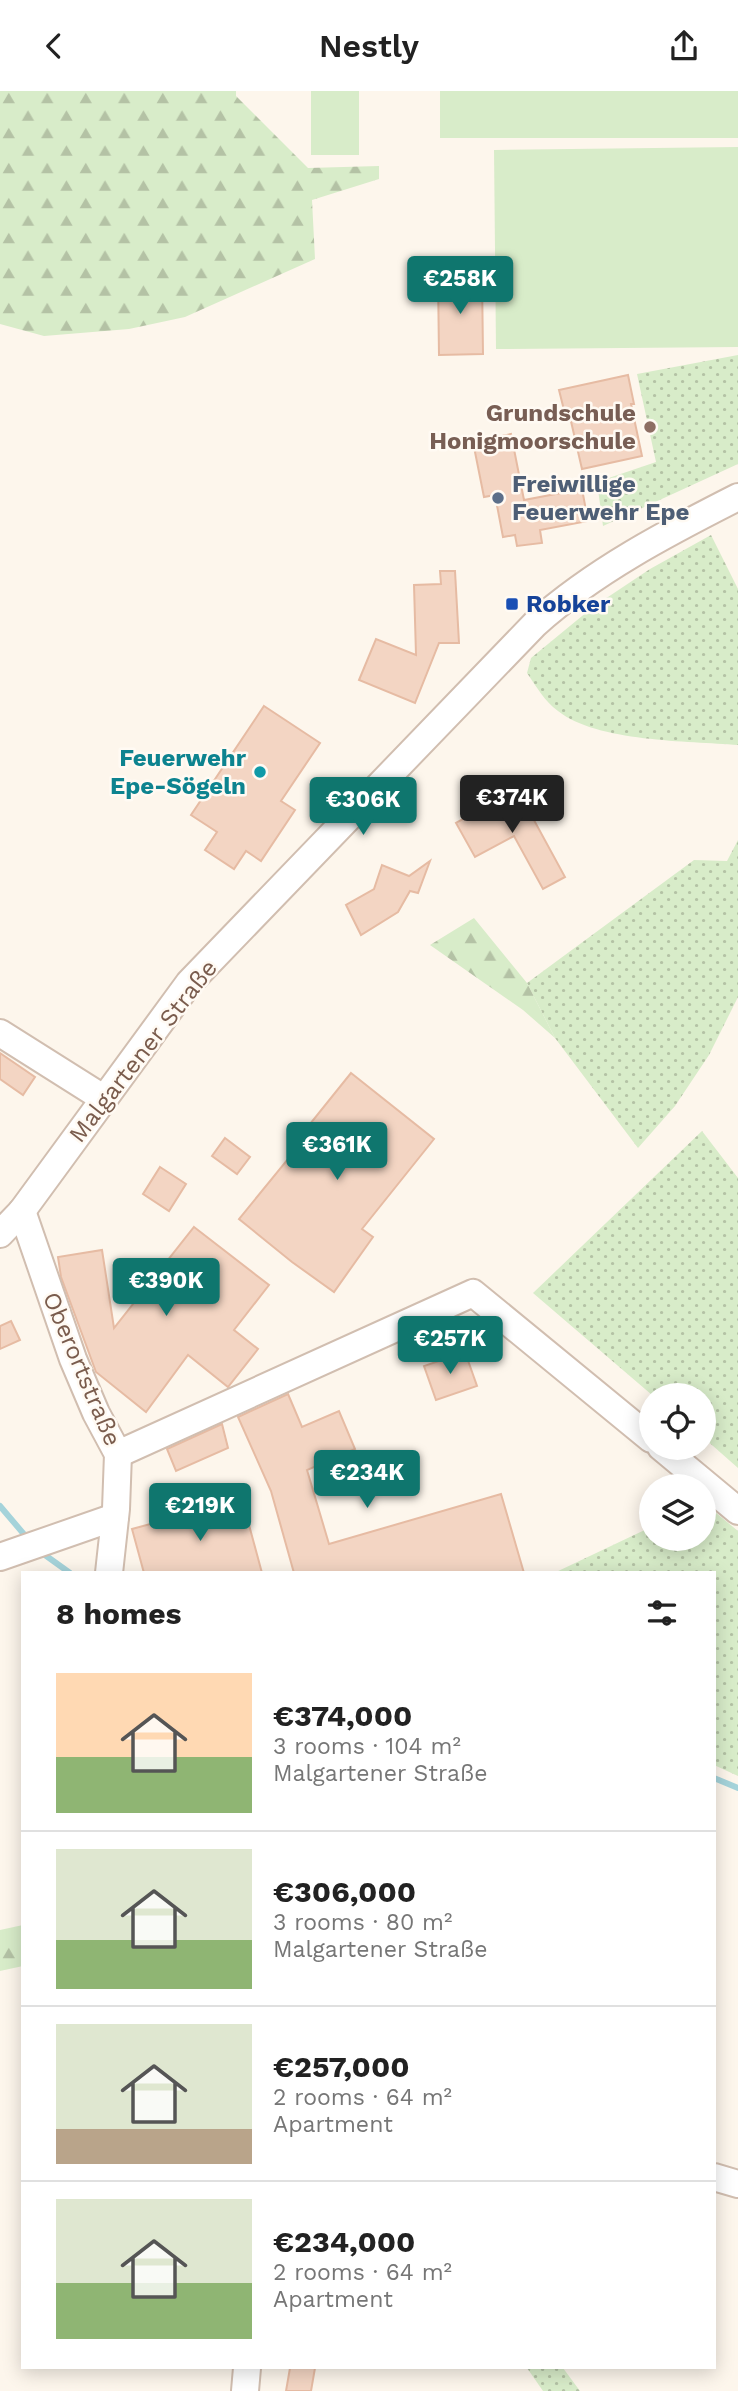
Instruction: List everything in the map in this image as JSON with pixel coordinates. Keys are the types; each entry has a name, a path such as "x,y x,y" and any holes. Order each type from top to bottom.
{"street":[{"name":"Malgartener Straße","path":"0,1234 22,1211 189,983 535,624 562,599 603,572 738,497"},
{"path":"0,1033 103,1098"},
{"name":"Oberortstraße","path":"22,1211 73,1359 96,1413 118,1454 109,1571"},
{"path":"118,1454 473,1293 639,1429"},
{"path":"677,1460 738,1511"},
{"path":"22,1549 115,1517"},
{"path":"716,2178 738,2184"},
{"path":"244,2391 247,2369"}],"green space":[{"path":"0,91 236,91 236,96 308,168 379,166 379,179 312,200 315,259 185,317 129,329 44,336 0,324"},
{"path":"311,91 359,91 359,155 311,155"},
{"path":"440,91 738,91 738,138 440,138"},
{"path":"738,147 738,347 496,349 494,150"},
{"path":"738,355 738,464 603,526 597,482 656,462 637,374"},
{"path":"711,535 738,589 738,745 669,741 619,734 575,721 553,707 527,673 531,658 593,607 650,569"},
{"path":"738,840 738,997 709,1055 675,1106 638,1148 555,1038 527,983 694,860 727,861"},
{"path":"474,918 527,983 555,1038 523,1010 430,945"},
{"path":"702,1131 738,1178 738,1468 716,1449 716,1383 639,1384 533,1293"},
{"path":"716,1513 738,1531 738,1776 716,1766 716,1571 558,1571 639,1533 639,1551 716,1551"},
{"path":"21,1925 21,1966 0,1971 0,1930"},
{"path":"528,2369 564,2369 580,2391 543,2391"}],"building":[{"path":"438,277 482,277 483,354 439,355"},
{"name":"Grundschule Honigmoorschule","path":"628,375 642,456 582,469 570,417 566,418 559,390"},
{"path":"511,434 524,500 582,489 588,521 540,530 542,543 517,546 515,535 503,537 495,495 484,497 473,442"},
{"path":"440,571 455,571 459,643 439,643 415,703 359,680 376,639 416,655 414,585 441,584"},
{"name":"Feuerwehr Epe-Sögeln","path":"264,706 320,743 281,801 295,810 261,861 246,851 234,869 205,850 217,832 191,815"},
{"path":"517,789 565,877 543,889 514,836 475,857 456,823"},
{"path":"430,861 418,893 410,891 398,912 361,935 346,905 374,889 382,865 409,876"},
{"path":"0,1053 35,1077 23,1095 0,1079"},
{"path":"351,1073 434,1139 362,1229 373,1237 334,1292 239,1219 293,1153 289,1150"},
{"path":"225,1138 250,1157 237,1174 212,1156"},
{"path":"160,1167 186,1184 169,1211 143,1194"},
{"path":"194,1227 269,1285 234,1330 258,1349 228,1387 188,1355 146,1412 96,1372 61,1277 58,1257 102,1250 114,1328"},
{"path":"11,1321 20,1340 0,1349 0,1326"},
{"path":"465,1352 477,1386 436,1400 424,1366"},
{"path":"288,1394 302,1427 339,1411 355,1449 307,1470 329,1544 501,1494 523,1571 293,1571 271,1491 238,1417"},
{"path":"222,1424 228,1448 176,1471 167,1449"},
{"path":"242,1499 261,1571 143,1571 132,1529"},
{"path":"290,2369 315,2369 311,2391 286,2391"}],"waterway":[{"path":"0,1506 28,1539"},
{"path":"38,1550 67,1571"},
{"path":"716,1779 738,1788"}],"place":[{"name":"Grundschule Honigmoorschule","path":"650,427"},
{"name":"Freiwillige Feuerwehr Epe","path":"498,498"},
{"name":"Robker","path":"512,604"},
{"name":"Feuerwehr Epe-Sögeln","path":"260,772"}]}
